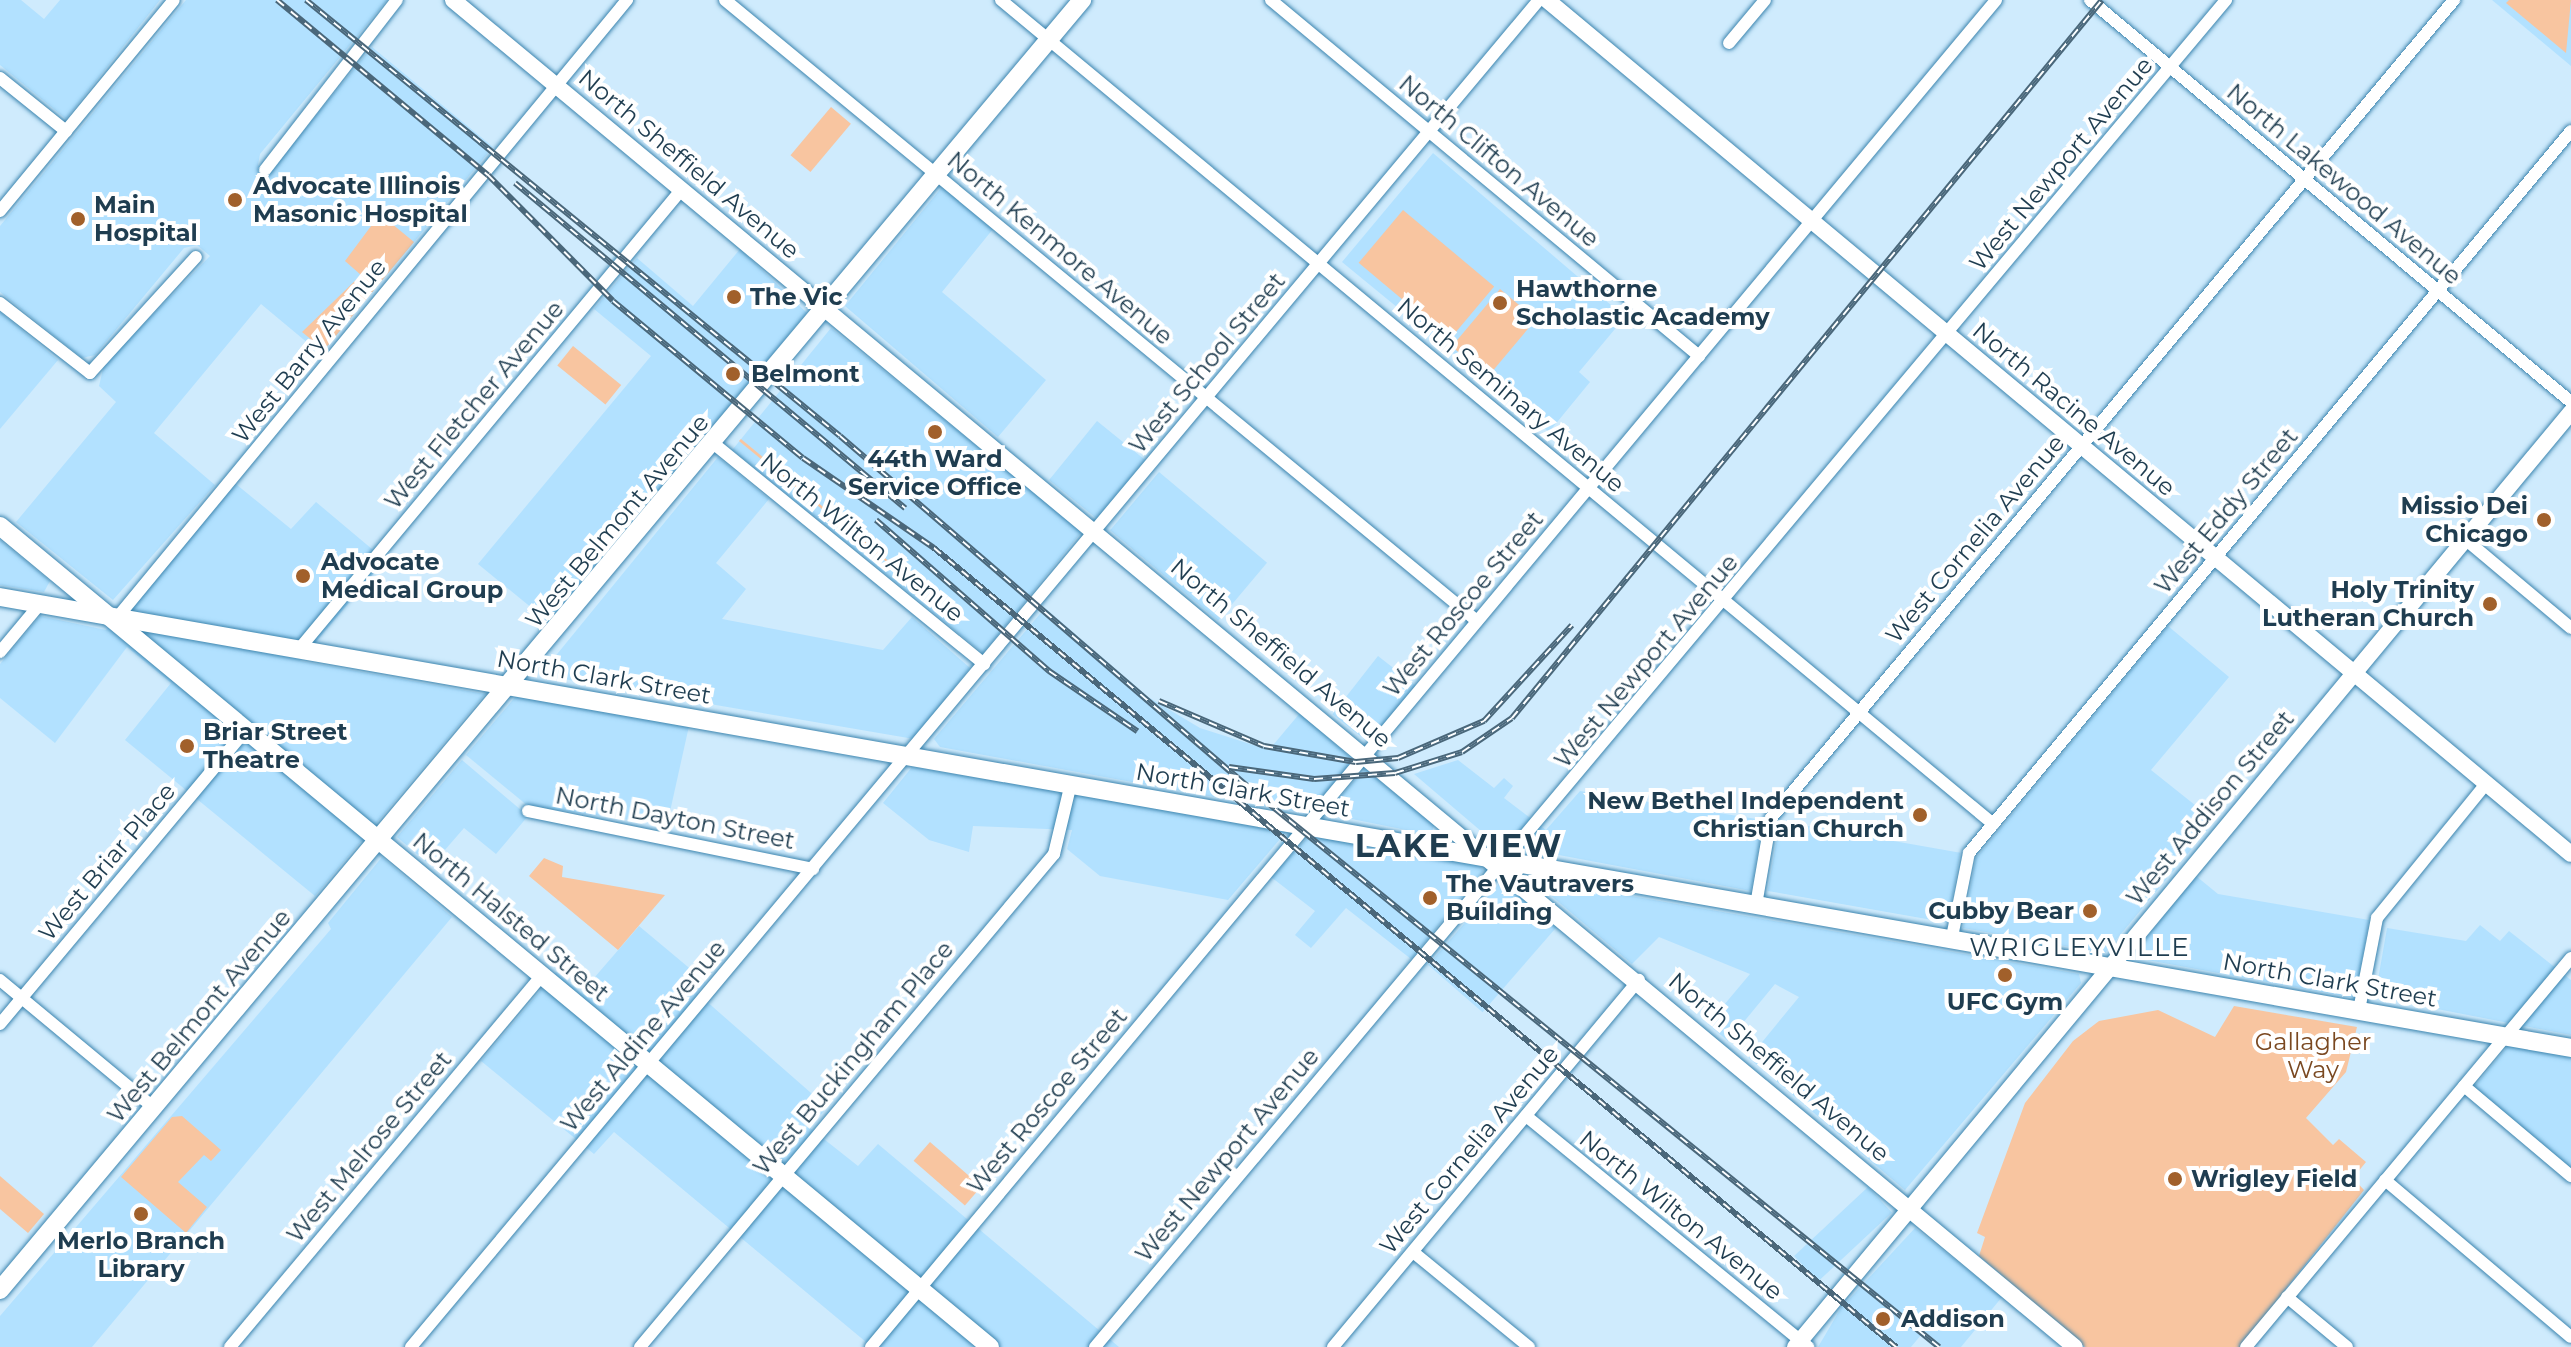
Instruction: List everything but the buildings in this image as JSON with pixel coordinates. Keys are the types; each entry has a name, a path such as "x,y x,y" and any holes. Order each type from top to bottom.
{"main road":[{"name":"West Belmont Avenue","path":"0,1290 1082,0"},
{"name":"North Halsted Street","path":"0,526 116,619 990,1347"},
{"name":"North Clark Street","path":"0,597 909,754 1500,863 1952,937 2571,1048"}],"street":[{"path":"0,211 174,0"},
{"path":"265,170 397,0"},
{"name":"North Sheffield Avenue","path":"453,0 1500,863 2075,1347"},
{"name":"West Barry Avenue","path":"116,619 627,0"},
{"name":"North Kenmore Avenue","path":"725,0 1477,621"},
{"name":"North Seminary Avenue","path":"1001,0 1993,824"},
{"name":"North Clifton Avenue","path":"1271,0 1699,356"},
{"name":"West School Street","path":"909,754 1539,0"},
{"name":"North Racine Avenue","path":"1547,0 2571,854"},
{"path":"1729,43 1765,0"},
{"name":"West Roscoe Street","path":"871,1347 1996,0"},
{"name":"North Lakewood Avenue","path":"2090,0 2571,402"},
{"name":"West Newport Avenue","path":"1095,1347 1500,863 1725,601 2226,0"},
{"name":"West Cornelia Avenue","path":"1756,905 1771,818 2454,0"},
{"path":"0,78 66,131"},
{"name":"West Eddy Street","path":"1952,937 1969,853 2571,131"},
{"name":"West Fletcher Avenue","path":"300,648 682,189"},
{"path":"0,303 90,373 196,257"},
{"name":"West Addison Street","path":"1801,1345 1910,1209 2571,412"},
{"name":"North Wilton Avenue","path":"713,443 984,664"},
{"path":"2465,539 2571,628"},
{"path":"0,652 40,604"},
{"name":"West Briar Place","path":"0,1024 247,729"},
{"name":"West Aldine Avenue","path":"411,1347 909,754"},
{"name":"West Buckingham Place","path":"640,1347 1054,854 1071,783"},
{"path":"2359,1010 2377,918 2486,784"},
{"name":"North Dayton Street","path":"528,811 813,869"},
{"path":"2246,1347 2571,958"},
{"name":"West Melrose Street","path":"230,1347 543,974"},
{"path":"0,980 153,1107"},
{"name":"West Cornelia Avenue","path":"1333,1347 1639,980"},
{"path":"2464,1086 2571,1176"},
{"name":"North Wilton Avenue","path":"1526,1116 1801,1345"},
{"path":"2385,1180 2571,1337"},
{"path":"1413,1252 1529,1347"},
{"path":"2287,1297 2347,1347"}],"shaded area":[{"path":"0,0 21,0 44,19 60,0 160,0 66,119 0,65"},
{"name":"Advocate Illinois Masonic Hospital","path":"186,0 387,0 260,154 258,165 269,173 372,47 493,147 321,354 261,304 154,433 215,485 113,600 16,522 116,402 99,386 104,365 210,256 197,245 184,248 95,355 82,358 0,292 0,226"},
{"path":"2492,0 2571,0 2571,66"},
{"name":"Hawthorne Scholastic Academy","path":"1433,153 1625,317 1579,372 1590,382 1549,432 1342,262"},
{"path":"942,187 993,229 942,292 1046,380 998,437 845,306"},
{"path":"740,249 807,313 549,622 478,564 651,356 594,309 637,258 693,306"},
{"path":"0,312 58,360 0,429"},
{"path":"831,328 1082,531 983,653 732,450"},
{"path":"1097,421 1145,460 1097,519 1049,480"},
{"path":"718,457 769,499 716,563 746,589 722,619 883,650 912,617 970,668 914,739 540,675"},
{"path":"1159,472 1267,563 1218,621 1110,530"},
{"path":"231,480 291,529 316,502 385,560 300,661 485,694 315,896 125,740 171,683 127,647 55,743 0,698 0,664 40,616 106,630"},
{"path":"0,540 50,581 44,592 0,585"},
{"path":"1045,608 1148,697 1200,728 1269,750 1300,713 1354,761 1308,814 940,747 934,739"},
{"path":"2168,626 2229,677 2151,770 2215,821 2105,953 1963,928 1976,858"},
{"path":"1378,656 1417,687 1372,745 1332,714"},
{"path":"517,695 689,726 667,825 528,806 466,755"},
{"path":"462,760 528,816 496,854 464,828 431,866 397,837"},
{"path":"1458,760 1494,788 1504,778 1513,786 1504,798 1546,830 1580,791 1763,820 1751,891 1495,843 1414,774"},
{"path":"912,767 1286,832 1228,900 1100,876 1067,849 1072,830 973,826 969,852 929,840 883,803"},
{"path":"1365,769 1434,825 1431,835 1332,815 1332,806"},
{"path":"1780,821 1960,853 1948,923 1768,891"},
{"path":"1309,836 1479,864 1483,871 1411,959 1346,908 1311,948 1295,935 1315,911 1271,877"},
{"path":"382,857 452,917 92,1347 0,1347 0,1316 331,929 328,923"},
{"path":"2196,876 2218,894 2369,920 2355,998 2131,957"},
{"path":"1503,879 1557,926 1483,1012 1428,965"},
{"path":"1545,881 2079,974 2081,983 1905,1190 1749,1058 1799,997 1775,984 1728,1041 1708,1024 1750,974 1659,937 1632,964 1542,888"},
{"path":"2480,925 2500,941 2509,931 2571,980 2571,1035 2375,997 2387,928 2466,941"},
{"path":"639,926 706,982 697,993 827,1107 810,1128 858,1166 878,1144 1119,1347 872,1347 614,1132 594,1154 481,1061 556,972 581,993"},
{"path":"2513,1040 2571,1050 2571,1173 2473,1088"},
{"path":"1868,1187 1892,1213 1818,1281 1794,1256"},
{"path":"1915,1228 2002,1297 1961,1347 1935,1347 1921,1335 1911,1347 1818,1347 1841,1308"}],"green space":[{"path":"2509,0 2571,0 2566,53 2506,3"},
{"path":"831,107 851,124 810,172 791,155"},
{"path":"1403,210 1494,286 1450,339 1359,263"},
{"path":"380,214 414,242 324,350 302,332 361,275 345,261"},
{"path":"1500,289 1536,319 1488,377 1452,346"},
{"path":"573,346 621,385 605,404 557,365"},
{"path":"741,439 902,572 901,574 739,441"},
{"path":"544,858 563,866 562,877 665,895 618,950 529,876"},
{"name":"Wrigley Field","path":"2234,1006 2357,1027 2346,1072 2306,1118 2333,1145 2339,1139 2366,1162 2353,1178 2364,1190 2240,1347 2085,1347 1979,1256 1985,1237 1977,1233 2025,1103 2073,1041 2099,1021 2158,1010 2215,1037"},
{"path":"182,1116 221,1150 211,1161 204,1155 178,1182 207,1207 186,1233 121,1177 172,1117"},
{"path":"930,1142 981,1187 965,1205 914,1161"},
{"path":"0,1176 44,1214 28,1233 0,1209"}],"railway":[{"path":"277,0 488,175 613,301 803,458 934,548 1896,1347"},
{"path":"306,0 840,436 1247,786 1939,1347"},
{"path":"1229,767 1314,779 1395,773 1462,752 1512,718 2102,0"},
{"path":"515,183 905,508"},
{"path":"876,520 1049,671 1137,731"},
{"path":"1159,701 1264,746 1356,762 1398,758 1484,721 1572,625"}],"place":[{"name":"Advocate Illinois Masonic Hospital","path":"235,200"},
{"name":"Main Hospital","path":"78,219"},
{"name":"The Vic","path":"734,297"},
{"name":"Hawthorne Scholastic Academy","path":"1500,303"},
{"name":"Belmont","path":"733,374"},
{"name":"44th Ward Service Office","path":"935,432"},
{"name":"Missio Dei Chicago","path":"2544,520"},
{"name":"Advocate Medical Group","path":"303,576"},
{"name":"Holy Trinity Lutheran Church","path":"2490,604"},
{"name":"Briar Street Theatre","path":"187,746"},
{"name":"New Bethel Independent Christian Church","path":"1920,815"},
{"name":"The Vautravers Building","path":"1430,898"},
{"name":"Cubby Bear","path":"2090,911"},
{"name":"UFC Gym","path":"2005,975"},
{"name":"Wrigley Field","path":"2175,1179"},
{"name":"Merlo Branch Library","path":"141,1214"},
{"name":"Addison","path":"1883,1319"}],"district":[{"name":"LAKE VIEW","path":"1459,846"},
{"name":"WRIGLEYVILLE","path":"2080,948"}],"park label":[{"name":"Gallagher Way","path":"2313,1056"}]}
